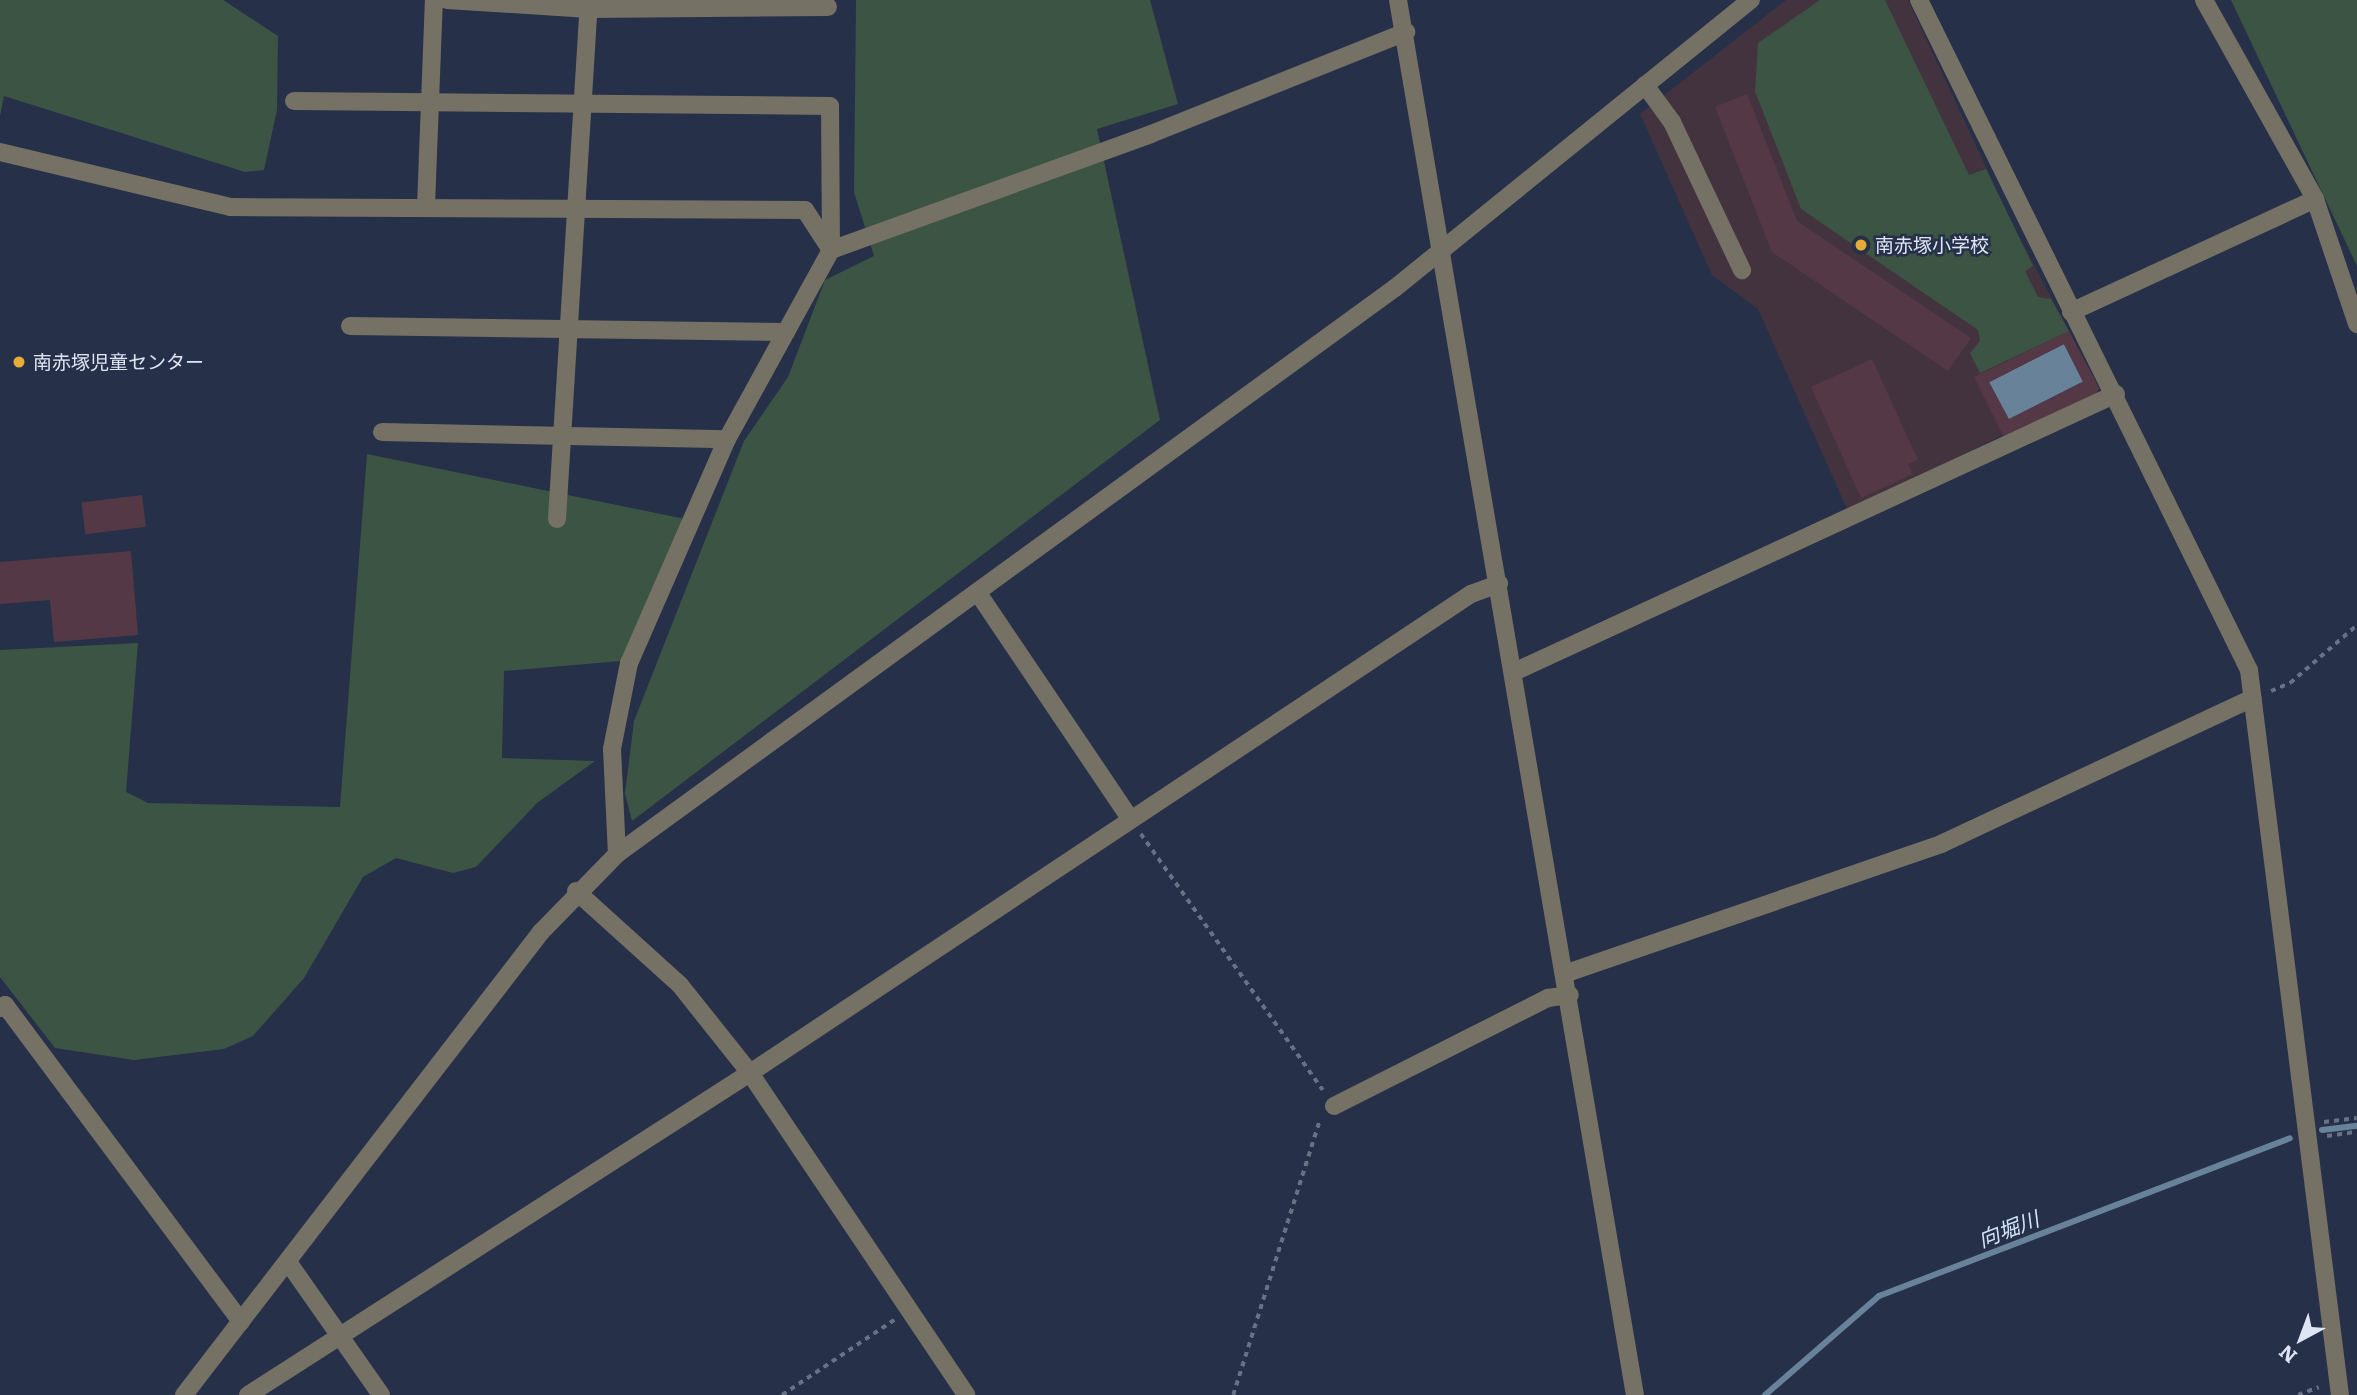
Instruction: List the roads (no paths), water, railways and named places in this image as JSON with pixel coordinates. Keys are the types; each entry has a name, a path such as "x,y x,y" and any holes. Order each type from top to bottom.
{"street":[{"path":"426,206 434,0"},
{"path":"447,0 828,7"},
{"path":"1398,0 1406,32 1441,250 1567,973 1635,1395"},
{"path":"184,1395 576,891 617,854 980,596 1441,250 1751,0"},
{"path":"1919,0 2071,312 2116,394 2237,637 2252,698 2340,1395"},
{"path":"2204,0 2315,200 2357,324"},
{"path":"557,519 589,4"},
{"path":"831,250 1151,134 1406,32"},
{"path":"1645,85 1672,122 1742,270"},
{"path":"294,101 830,106 831,250 727,439 629,663 612,749 617,854"},
{"path":"0,152 230,207 805,210 831,250"},
{"path":"2071,312 2315,200"},
{"path":"350,326 786,332"},
{"path":"1514,672 2116,394"},
{"path":"382,432 727,439"},
{"path":"248,1395 344,1338 750,1073 1130,818 1471,594 1500,584"},
{"path":"980,596 1130,818"},
{"path":"1567,973 1941,844 2252,698"},
{"path":"576,891 680,985 750,1073 966,1395"},
{"path":"1334,1106 1548,998 1570,995"},
{"path":"0,1008 5,1005 241,1322"},
{"path":"288,1262 344,1338 381,1395"}],"water":[{"path":"2064,344 2083,381 2008,420 1989,382"}],"waterway":[{"name":"向堀川","path":"2322,1130 2357,1126"},
{"name":"向堀川","path":"1765,1395 1879,1296 2290,1138"}],"place":[{"name":"南赤塚小学校","path":"1861,245"},
{"name":"南赤塚児童センター","path":"19,362"}]}
